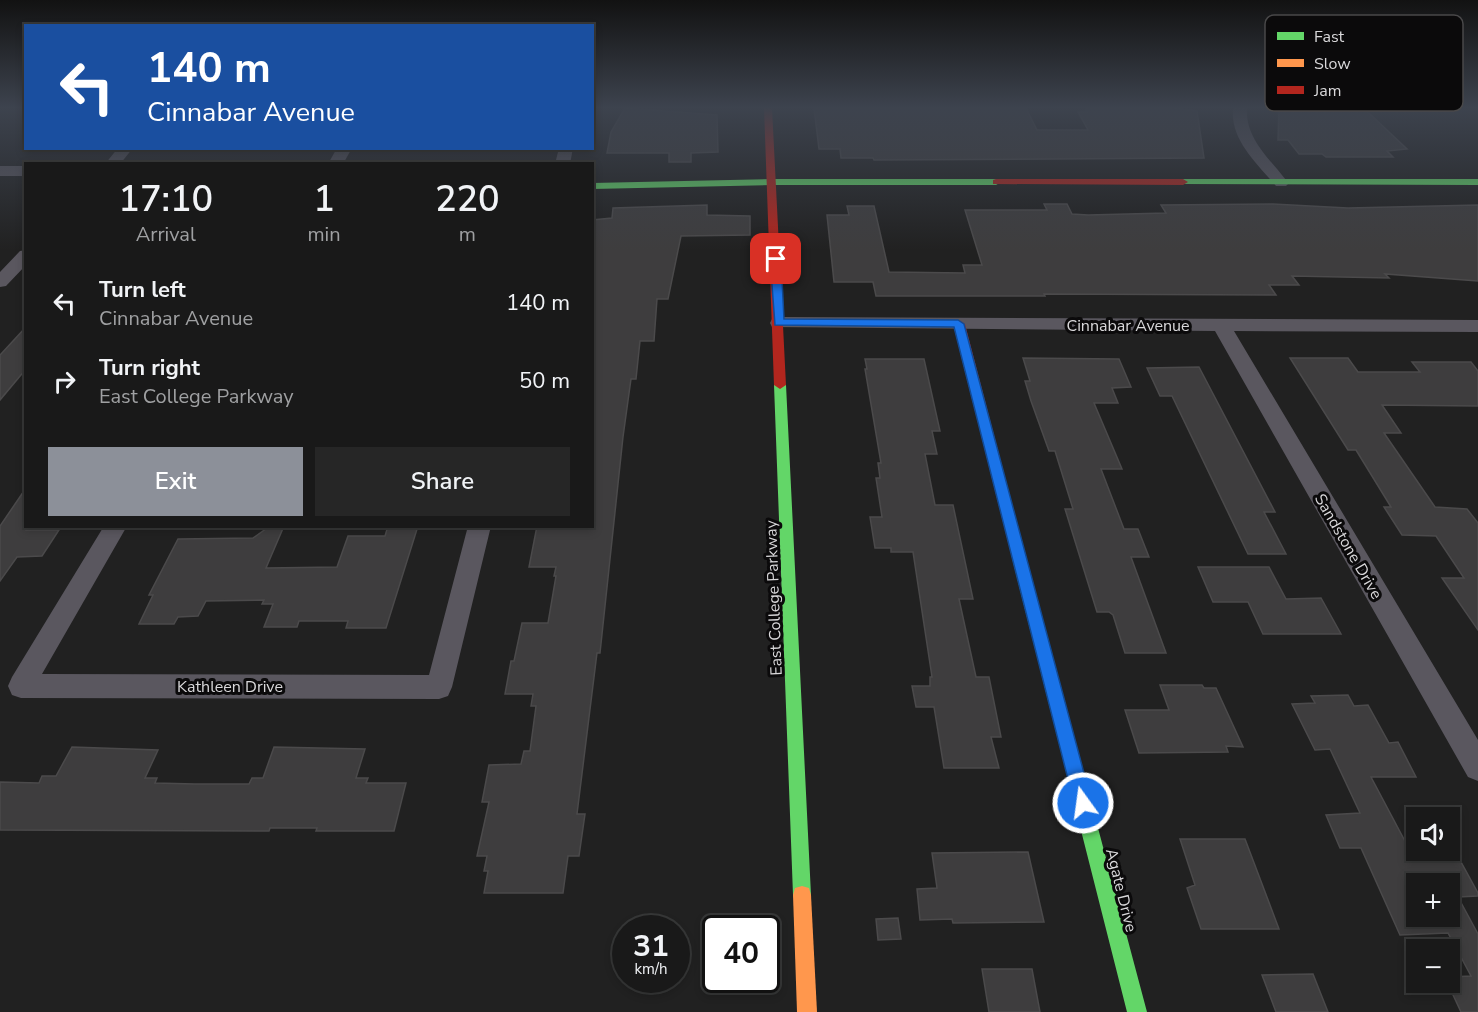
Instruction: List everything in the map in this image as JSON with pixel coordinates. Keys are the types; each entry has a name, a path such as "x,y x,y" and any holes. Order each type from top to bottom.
{"street":[{"name":"East College Parkway","path":"771,155 807,1012"},
{"path":"1260,155 1281,183"},
{"path":"0,171 24,171"},
{"path":"594,186 772,182 1478,182"},
{"path":"0,282 24,257"},
{"name":"Cinnabar Avenue","path":"779,323 1478,326"},
{"name":"Agate Drive","path":"958,324 1137,1012"},
{"name":"Sandstone Drive","path":"1221,325 1478,767"},
{"name":"Kathleen Drive","path":"116,528 21,686 439,687 479,528"}],"building":[{"path":"669,155 691,155 691,162 669,162"},
{"path":"841,155 1204,155 1204,158 874,160 873,158 841,158"},
{"path":"1324,155 1393,157 1326,157"},
{"path":"1044,204 1067,204 1072,214 1088,215 1166,213 1161,205 1273,204 1348,208 1478,205 1478,281 1385,274 1389,278 1292,276 1299,285 1269,285 1276,295 1044,294 1045,296 876,296 873,282 834,282 827,215 849,215 847,206 874,206 889,272 965,273 963,265 982,265 965,210 1047,210"},
{"path":"707,205 707,215 750,216 750,235 681,236 668,299 657,299 654,341 640,341 636,379 631,379 623,437 600,653 597,653 577,814 585,814 579,856 568,856 563,893 484,893 488,871 484,871 487,856 477,856 489,802 482,802 489,765 521,764 524,751 530,751 536,706 531,706 533,694 505,694 511,661 514,661 522,623 548,623 556,576 554,576 556,567 529,567 537,528 594,528 594,220 612,218 613,208"},
{"path":"24,329 24,371 0,400 0,355"},
{"path":"1023,358 1119,359 1131,387 1112,388 1118,403 1094,403 1122,469 1101,469 1124,529 1138,529 1149,557 1131,557 1166,653 1125,653 1113,615 1109,612 1097,612 1065,509 1073,509 1055,451 1049,451 1031,401 1025,381 1030,381"},
{"path":"1290,358 1348,358 1358,372 1420,372 1412,362 1471,362 1478,371 1478,406 1382,405 1401,433 1384,433 1435,507 1467,509 1478,523 1478,630 1442,578 1464,578 1436,536 1402,535 1384,507 1391,507 1356,450 1348,450"},
{"path":"865,359 924,359 940,431 932,431 937,454 925,454 935,505 953,505 973,599 959,599 976,677 989,677 1001,737 991,737 999,768 944,768 934,707 916,707 912,686 930,686 930,677 932,677 913,552 891,552 891,548 875,548 870,517 882,517 876,478 880,478 878,463 881,463"},
{"path":"1199,367 1275,512 1264,512 1286,554 1248,554 1172,396 1160,396 1147,368"},
{"path":"24,491 24,528 26,530 59,530 42,556 17,557 0,581 0,526"},
{"path":"267,528 283,528 266,568 337,567 348,536 385,536 387,528 417,528 386,628 346,628 348,621 299,621 297,627 264,627 273,604 262,604 264,600 206,601 198,616 178,617 174,624 139,624 153,595 149,595 178,539 253,538"},
{"path":"1198,567 1269,567 1286,599 1321,598 1341,634 1263,634 1248,602 1213,602"},
{"path":"1160,685 1202,685 1204,688 1216,688 1243,747 1226,746 1228,752 1139,753 1125,710 1169,710"},
{"path":"1348,695 1354,706 1368,705 1389,743 1398,742 1416,777 1371,777 1406,843 1406,861 1460,860 1478,893 1478,896 1460,897 1460,873 1406,873 1406,927 1460,927 1460,901 1478,934 1478,1012 1461,1012 1452,993 1460,993 1460,976 1471,976 1460,955 1460,939 1451,939 1448,933 1400,935 1361,848 1340,848 1326,815 1360,813 1330,749 1315,750 1292,704 1315,703 1311,696"},
{"path":"72,747 158,750 145,778 157,778 155,783 195,784 249,784 252,778 263,778 274,747 365,749 356,778 368,778 366,783 406,783 394,831 316,831 317,828 270,828 269,831 0,830 0,782 39,783 42,776 56,776"},
{"path":"1180,839 1245,839 1279,929 1201,929 1187,888 1195,885"},
{"path":"1028,852 1044,922 953,923 952,919 920,920 917,889 937,888 932,853"},
{"path":"898,918 901,939 878,940 876,919"},
{"path":"982,969 1032,969 1040,1012 989,1012"},
{"path":"1313,974 1328,1012 1276,1012 1262,975"}],"traffic: fast":[{"path":"594,186 772,182 996,182"},
{"path":"1183,182 1478,182"},
{"path":"780,385 802,895"},
{"path":"1018,554 1137,1012"}],"traffic: slow":[{"path":"802,895 807,1012"}],"traffic: jam":[{"path":"770,155 780,385"},
{"path":"996,182 1183,182"},
{"path":"959,324 1018,554"}],"route":[{"path":"776,259 779,323 958,324 1083,803"}]}
